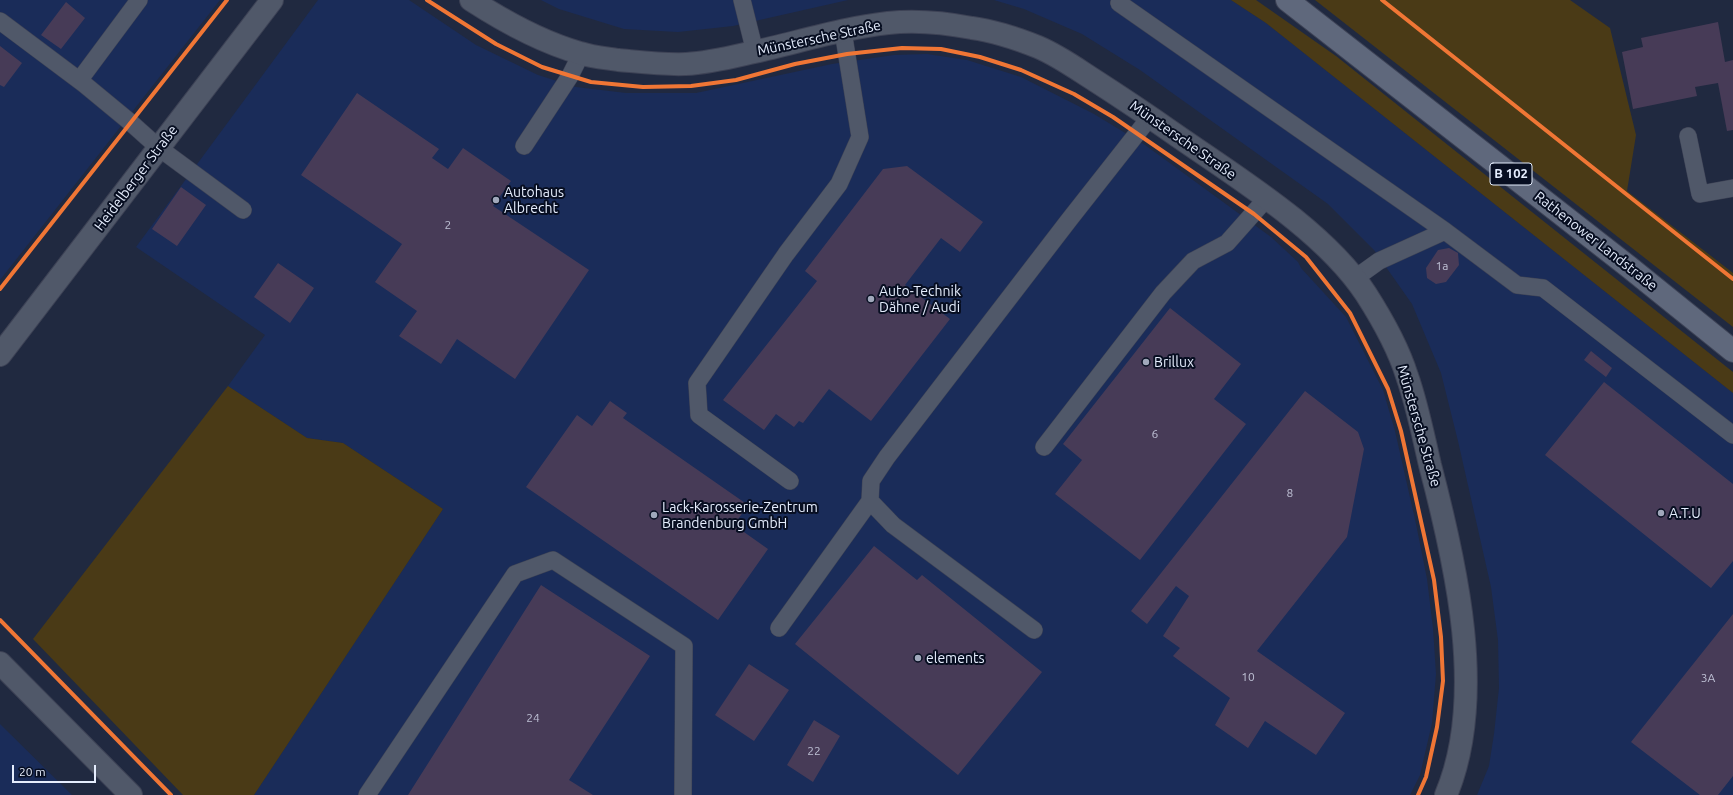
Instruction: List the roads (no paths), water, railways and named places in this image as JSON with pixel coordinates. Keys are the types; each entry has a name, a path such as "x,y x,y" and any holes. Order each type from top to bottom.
{"main road":[{"name":"Rathenower Landstraße","path":"1287,0 1622,262 1733,351"}],"street":[{"name":"Heidelberger Straße","path":"0,355 272,0"},
{"name":"Münstersche Straße","path":"470,0 504,22 551,43 581,54 651,64 688,64 755,52 843,31 890,23 930,23 974,28 1001,35 1038,48 1069,64 1150,117 1295,220 1340,261 1365,291 1387,330 1407,375 1438,496 1458,590 1465,657 1464,710 1459,750 1452,781 1446,795"},
{"path":"0,663 131,795"}],"lane":[{"path":"84,84 81,78 140,0"},
{"path":"742,0 755,52"},
{"path":"1119,3 1445,231 1517,284 1543,288 1733,435"},
{"path":"0,21 84,84 159,148 243,210"},
{"path":"790,481 699,415 697,383 786,254 839,184 860,137 843,31"},
{"path":"524,146 570,76 581,54"},
{"path":"779,628 870,502 871,481 886,457 1150,117"},
{"path":"1688,136 1700,194 1733,188"},
{"path":"1044,447 1163,293 1193,261 1227,242 1266,199"},
{"path":"1354,279 1379,261 1445,231"},
{"path":"870,502 893,525 1034,630"},
{"path":"367,795 515,574 553,560 684,646 683,795"}],"place":[{"name":"Autohaus Albrecht","path":"496,200"},
{"name":"Auto-Technik Dähne / Audi","path":"871,299"},
{"name":"Brillux","path":"1146,362"},
{"name":"A.T.U","path":"1661,513"},
{"name":"Lack-Karosserie-Zentrum Brandenburg GmbH","path":"654,515"},
{"name":"elements","path":"918,658"}]}
